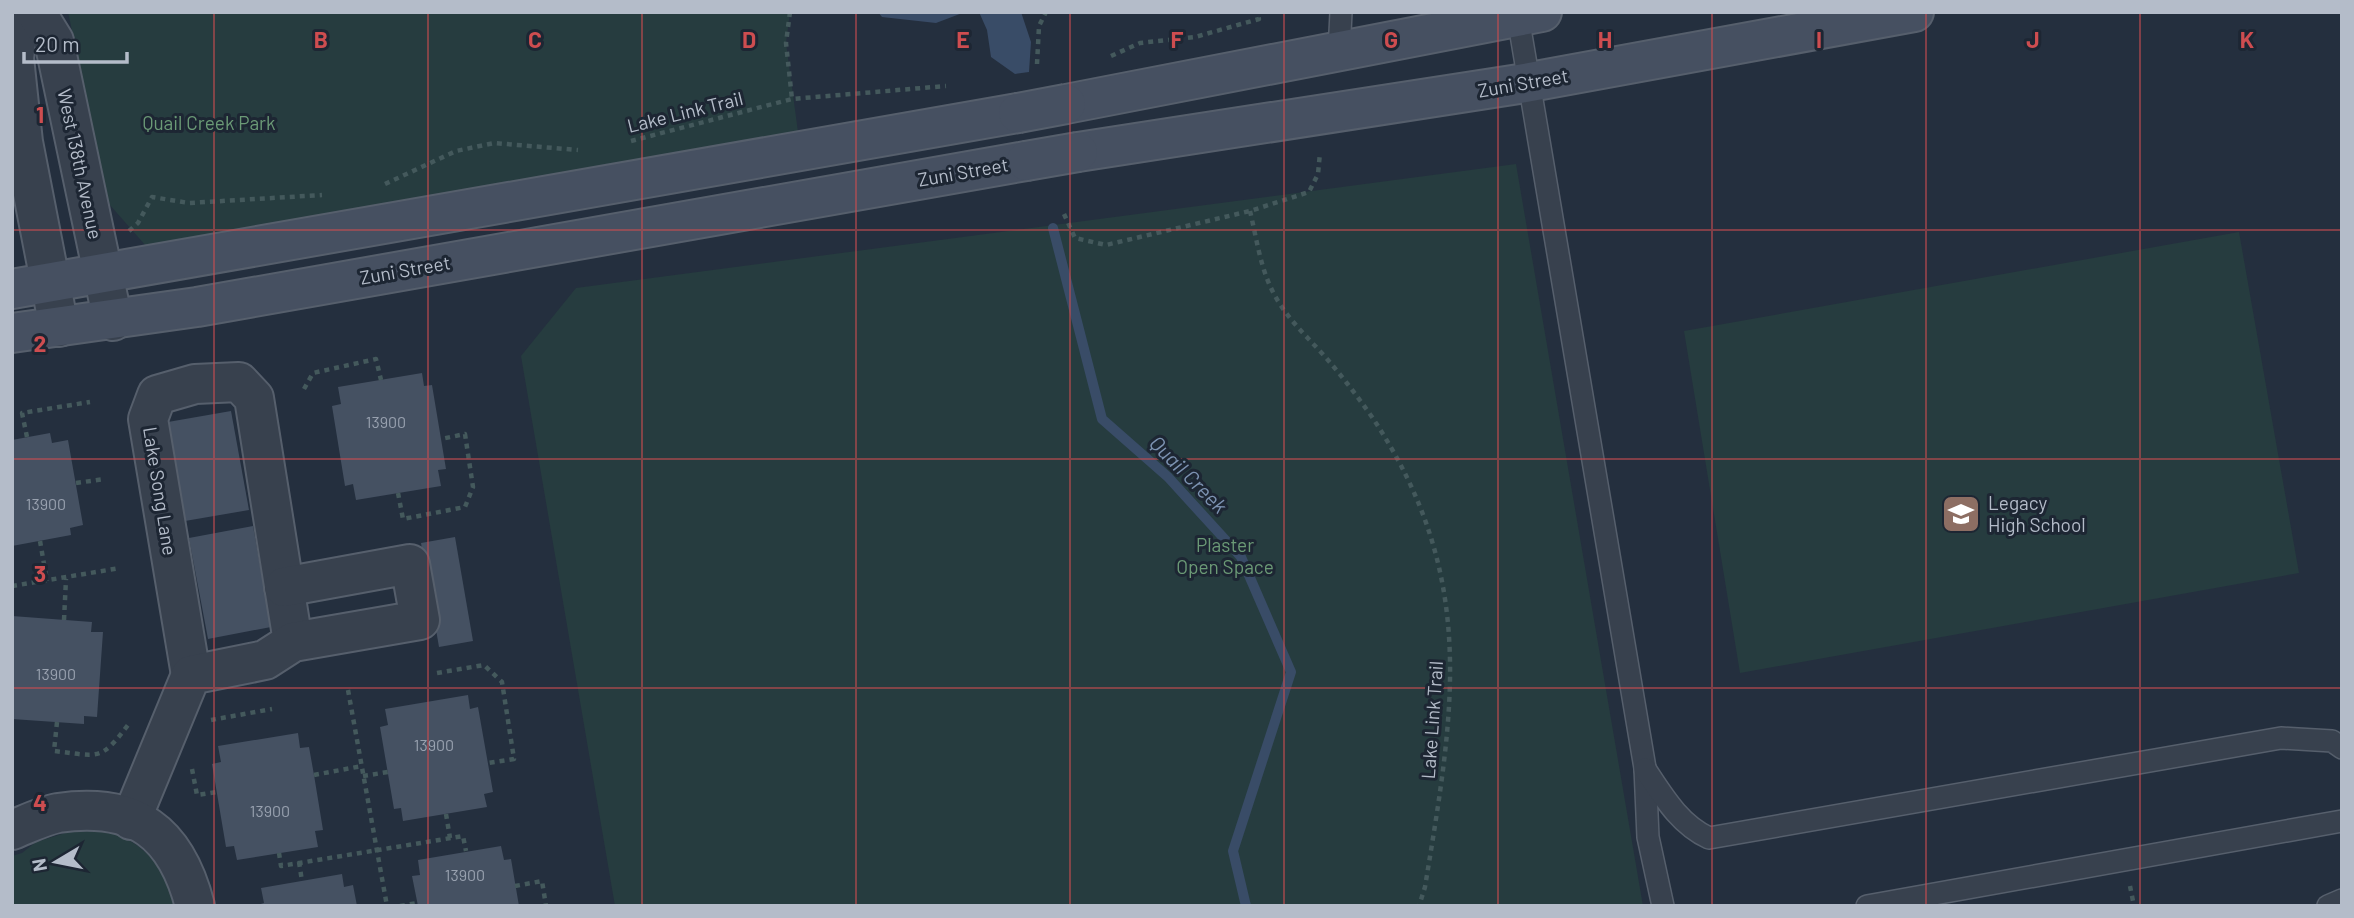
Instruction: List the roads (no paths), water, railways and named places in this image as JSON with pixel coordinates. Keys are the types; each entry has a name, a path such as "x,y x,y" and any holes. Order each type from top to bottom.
{"main road":[{"name":"Zuni Street","path":"12,333 113,321 1078,152 1529,82 1914,12"},
{"path":"12,289 1018,113 1339,54 1530,14"}],"street":[{"path":"20,12 14,58 22,130 58,327"},
{"name":"West 138th Avenue","path":"36,12 54,41 113,321"},
{"name":"Lake Song Lane","path":"191,675 148,419 157,395 195,384 239,382 254,398 293,642"},
{"path":"131,820 191,675 265,660 293,642 420,620 410,564 284,587"},
{"path":"12,830 55,814 116,814 131,820 159,833 179,856 195,906"}],"lane":[{"path":"1339,54 1342,12"},
{"path":"1530,14 1529,82 1645,768 1648,837 1663,906"},
{"path":"1645,768 1670,807 1695,832 1709,838 2281,738 2332,741 2342,748"},
{"path":"1867,906 2342,821"},
{"path":"2328,906 2342,900"}],"water":[{"path":"878,12 965,12 936,23 882,17"},
{"path":"979,12 1021,12 1031,42 1029,72 1015,74 991,57 987,30"}],"waterway":[{"name":"Quail Creek","path":"1053,228 1102,419 1168,477 1241,557 1291,672 1233,851 1246,906"}],"place":[{"name":"Legacy High School","path":"1961,514"}],"park label":[{"name":"Quail Creek Park","path":"209,123"},
{"name":"Plaster Open Space","path":"1225,556"}]}
